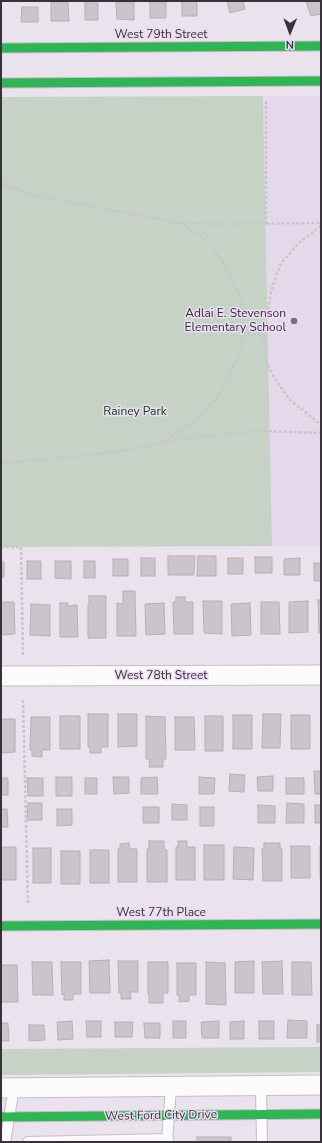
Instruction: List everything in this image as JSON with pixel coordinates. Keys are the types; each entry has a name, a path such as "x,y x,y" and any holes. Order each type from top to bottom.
{"main road":[{"name":"West 79th Street","path":"1,48 321,46"},
{"path":"1,83 321,81"},
{"name":"West 77th Place","path":"1,926 321,924"},
{"name":"West Ford City Drive","path":"5,1117 321,1114"}],"street":[{"name":"West 78th Street","path":"1,676 321,675"},
{"path":"7,1088 321,1085"}],"lane":[{"path":"28,1142 167,1140 171,1086"},
{"path":"261,1086 262,1142"},
{"path":"4,1142 7,1088"}],"path":[{"path":"266,101 266,224"},
{"path":"1,184 38,196 180,223 321,225"},
{"path":"160,443 193,422 208,408 222,390 241,352 243,332 244,316 239,296 225,265 201,236 180,223"},
{"path":"321,225 301,241 281,263 272,291 264,336 266,362 274,377 289,399 321,425"},
{"path":"243,332 264,336"},
{"path":"1,463 82,456 127,450 200,437 247,432 321,433"},
{"path":"1,547 21,546 23,656"},
{"path":"23,700 28,905"}],"shaded area":[{"name":"Adlai E. Stevenson Elementary School","path":"263,96 321,96 321,546 272,546"}],"green space":[{"name":"Rainey Park","path":"263,96 272,546 1,547 1,97"},
{"path":"321,1047 321,1072 1,1075 1,1049"}],"building":[{"path":"182,1 197,1 197,16 182,16"},
{"path":"227,1 243,1 245,9 230,13"},
{"path":"306,1 321,1 321,14 311,16"},
{"path":"51,2 68,2 69,21 51,21"},
{"path":"116,2 134,2 134,20 117,19"},
{"path":"150,2 166,2 166,18 150,18"},
{"path":"85,3 98,3 98,20 85,20"},
{"path":"22,7 38,7 38,22 21,22"},
{"path":"168,556 195,556 194,575 168,575"},
{"path":"198,556 216,556 216,576 197,576"},
{"path":"255,557 272,557 272,573 255,573"},
{"path":"141,558 155,558 155,576 141,576"},
{"path":"228,558 243,558 243,574 228,574"},
{"path":"300,558 300,575 284,575 284,559"},
{"path":"113,559 128,559 128,576 113,576"},
{"path":"27,561 41,561 41,579 27,579"},
{"path":"55,561 71,561 71,579 55,578"},
{"path":"84,561 95,561 95,578 84,578"},
{"path":"1,562 4,562 4,577 1,578"},
{"path":"314,563 321,563 321,581 314,581"},
{"path":"123,591 135,591 136,636 117,636 117,603 123,604"},
{"path":"89,596 106,596 106,638 88,638"},
{"path":"176,597 185,597 185,602 193,602 193,634 174,634 173,602 176,602"},
{"path":"318,600 321,600 321,633 319,633"},
{"path":"203,601 222,601 222,634 204,633"},
{"path":"308,601 308,632 289,633 289,602"},
{"path":"1,602 14,602 15,634 1,635"},
{"path":"261,602 279,602 280,634 261,634"},
{"path":"60,603 68,603 68,606 77,605 78,637 60,637"},
{"path":"164,603 165,634 146,635 145,604"},
{"path":"250,603 251,635 232,636 231,604"},
{"path":"31,604 50,605 50,636 30,635"},
{"path":"88,714 108,714 108,747 101,747 101,753 90,753 90,747 88,747"},
{"path":"118,714 137,714 137,746 118,747"},
{"path":"263,714 281,714 280,748 262,748"},
{"path":"233,715 252,715 252,749 233,749"},
{"path":"291,715 310,715 310,749 291,749"},
{"path":"60,716 80,716 80,749 60,749"},
{"path":"146,716 165,717 166,759 163,759 163,767 149,767 150,759 146,759"},
{"path":"205,716 223,716 223,751 205,751"},
{"path":"31,717 50,717 50,750 42,750 42,757 32,756 32,750 30,750"},
{"path":"175,717 194,717 195,750 175,750"},
{"path":"1,719 15,719 15,752 1,753"},
{"path":"314,771 321,771 321,794 315,794"},
{"path":"230,774 245,775 244,792 229,791"},
{"path":"273,776 273,791 258,791 257,777"},
{"path":"56,777 72,777 72,796 56,796"},
{"path":"113,777 129,777 129,793 114,794"},
{"path":"157,777 158,794 141,794 141,778"},
{"path":"199,777 215,778 214,794 199,794"},
{"path":"1,778 8,778 8,795 1,795"},
{"path":"27,778 43,778 43,796 28,796"},
{"path":"85,778 97,778 97,794 85,794"},
{"path":"286,778 304,778 304,794 286,794"},
{"path":"28,803 42,803 42,820 27,820"},
{"path":"287,803 304,804 304,823 286,823"},
{"path":"172,804 187,805 187,820 172,820"},
{"path":"258,805 275,806 275,823 258,823"},
{"path":"315,805 321,805 321,823 315,823"},
{"path":"143,807 159,807 159,823 143,823"},
{"path":"200,807 214,807 214,826 200,826"},
{"path":"1,809 7,809 8,827 1,827"},
{"path":"57,809 72,809 72,825 57,826"},
{"path":"149,841 164,841 164,849 167,850 167,882 147,882 147,849 149,849"},
{"path":"178,841 187,841 187,847 195,847 195,880 176,880 176,847 178,847"},
{"path":"129,843 130,849 137,849 137,882 118,882 118,849 120,849 120,844"},
{"path":"264,843 280,843 280,849 282,849 282,881 263,881 262,849 264,849"},
{"path":"204,845 224,845 224,880 204,880"},
{"path":"291,846 310,846 310,878 291,878"},
{"path":"1,847 16,847 16,880 1,880"},
{"path":"234,847 254,848 253,880 233,879"},
{"path":"321,847 321,879 320,879"},
{"path":"33,848 51,848 51,883 33,883"},
{"path":"90,850 109,850 109,883 90,883"},
{"path":"61,851 80,851 80,884 61,884"},
{"path":"109,960 110,993 90,993 89,961"},
{"path":"118,961 138,961 138,992 130,992 131,999 121,999 121,993 119,993"},
{"path":"254,961 254,993 235,993 235,962"},
{"path":"282,961 283,994 263,994 262,962"},
{"path":"32,962 52,962 53,995 33,995"},
{"path":"61,962 81,962 81,994 73,994 73,1000 64,1000 64,994 62,995"},
{"path":"148,962 168,962 168,993 163,993 163,1003 149,1003"},
{"path":"206,962 225,963 226,1005 206,1004"},
{"path":"292,962 311,962 312,995 292,995"},
{"path":"177,963 196,963 196,995 189,995 189,1001 179,1002 179,995 177,995"},
{"path":"1,965 17,965 18,1002 1,1002"},
{"path":"288,1020 307,1021 307,1038 287,1038"},
{"path":"72,1021 73,1039 58,1040 57,1022"},
{"path":"86,1021 101,1021 101,1037 87,1037"},
{"path":"173,1021 186,1021 186,1038 173,1038"},
{"path":"219,1021 219,1038 202,1038 201,1022"},
{"path":"244,1021 244,1039 230,1039 230,1022"},
{"path":"259,1021 274,1021 274,1039 259,1039"},
{"path":"115,1022 133,1022 132,1037 115,1037"},
{"path":"1,1023 8,1023 9,1041 1,1041"},
{"path":"144,1023 160,1023 160,1038 145,1038"},
{"path":"29,1025 44,1025 45,1040 29,1041"},
{"path":"317,1025 321,1025 321,1042 317,1042"},
{"path":"197,1137 231,1137 231,1142 197,1142"}],"traffic: fast":[{"path":"1,48 321,46"},
{"path":"1,83 321,81"},
{"path":"1,926 321,924"},
{"path":"1,1117 321,1114"}],"place":[{"name":"Adlai E. Stevenson Elementary School","path":"294,321"}]}
